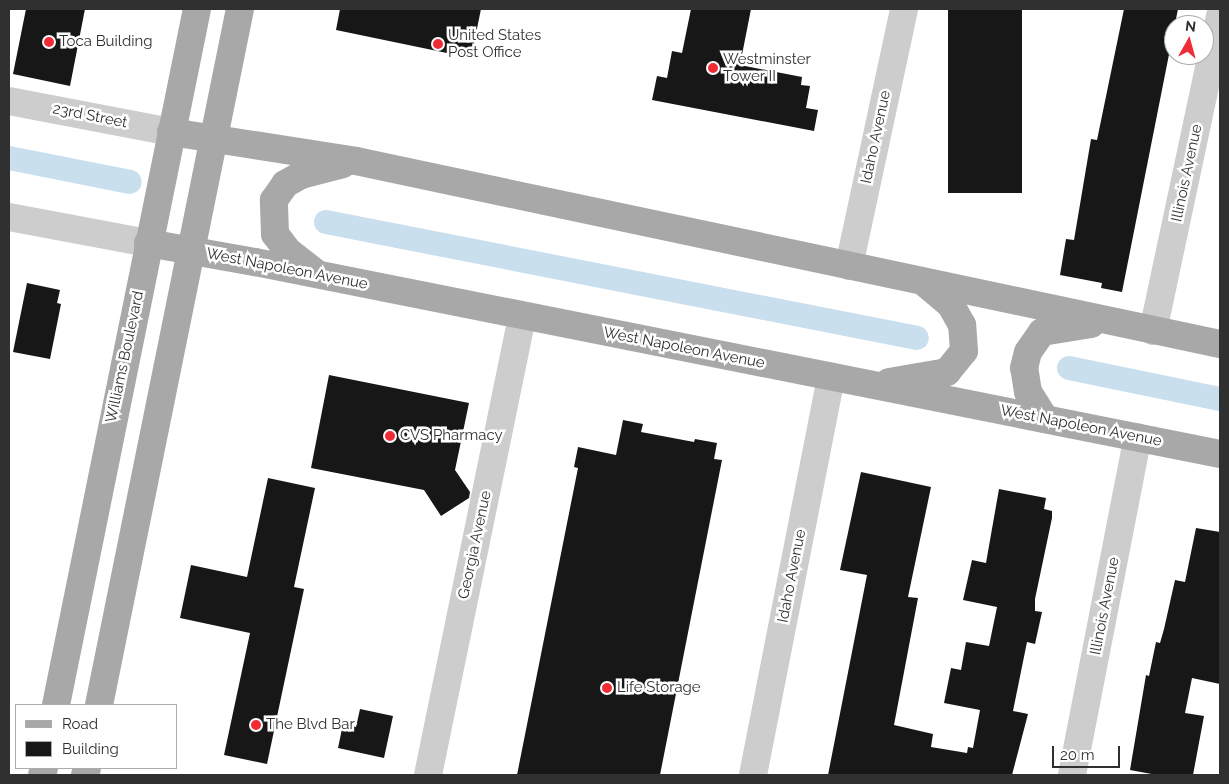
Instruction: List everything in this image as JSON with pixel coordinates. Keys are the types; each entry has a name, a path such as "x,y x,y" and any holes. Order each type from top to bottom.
{"main road":[{"name":"Williams Boulevard","path":"56,704 148,243 197,9"},
{"path":"99,704 240,9"},
{"path":"171,132 356,161 1220,344"},
{"path":"320,276 287,250 276,234 274,200 285,184 301,175 356,161"},
{"name":"West Napoleon Avenue","path":"148,243 1220,454"},
{"path":"872,385 947,372 964,351 962,325 951,305 922,282"},
{"path":"1045,419 1028,392 1024,368 1028,352 1042,332 1110,322"}],"street":[{"name":"Idaho Avenue","path":"849,266 904,9"},
{"name":"Illinois Avenue","path":"1153,331 1220,15"},
{"name":"23rd Street","path":"9,100 171,132"},
{"path":"9,217 148,243"},
{"name":"Georgia Avenue","path":"428,775 522,316"},
{"name":"Idaho Avenue","path":"753,775 832,377"},
{"name":"Illinois Avenue","path":"1072,775 1138,438"}],"building":[{"name":"Toca Building","path":"26,9 85,9 70,86 13,74"},
{"name":"United States Post Office","path":"340,9 481,9 471,58 336,30"},
{"name":"Westminster Tower II","path":"691,9 751,9 740,65 802,77 801,85 810,86 806,108 818,110 814,131 652,100 657,76 667,78 672,51 682,53"},
{"path":"948,9 1022,9 1022,193 948,193"},
{"path":"1124,9 1178,9 1177,15 1164,15 1164,65 1167,65 1122,292 1101,288 1102,283 1060,275 1066,239 1074,240 1091,139 1097,140"},
{"path":"27,283 60,290 57,303 61,304 50,359 13,352"},
{"name":"CVS Pharmacy","path":"329,375 469,403 455,470 470,492 469,498 441,516 424,490 311,468"},
{"path":"623,420 643,424 641,432 694,442 695,439 717,443 714,459 722,460 660,775 517,775 578,468 574,467 578,447 616,455"},
{"path":"861,472 931,487 908,597 918,598 894,725 933,734 931,747 967,753 968,747 973,748 980,710 944,703 951,668 961,670 966,642 989,646 997,607 963,600 972,560 986,563 999,489 1046,498 1044,509 1052,511 1052,518 1035,599 1035,611 1042,612 1035,644 1027,642 1013,711 1028,714 1012,775 828,775 867,575 840,570"},
{"path":"268,478 315,488 294,587 304,589 267,764 224,755 250,633 180,618 191,565 247,577"},
{"path":"1196,528 1220,532 1220,684 1192,678 1185,713 1204,716 1193,775 1157,775 1130,770 1146,675 1149,676 1156,642 1160,643 1175,580 1185,582"},
{"path":"360,709 393,716 384,758 338,748 343,724 356,727"}],"waterway":[{"path":"9,158 130,182"},
{"path":"326,222 917,338"},
{"path":"1069,368 1220,399"}],"place":[{"name":"Toca Building","path":"49,42"},
{"name":"United States Post Office","path":"438,44"},
{"name":"Westminster Tower II","path":"713,68"},
{"name":"CVS Pharmacy","path":"390,436"},
{"name":"Life Storage","path":"607,688"},
{"name":"The Blvd Bar","path":"256,725"}]}
